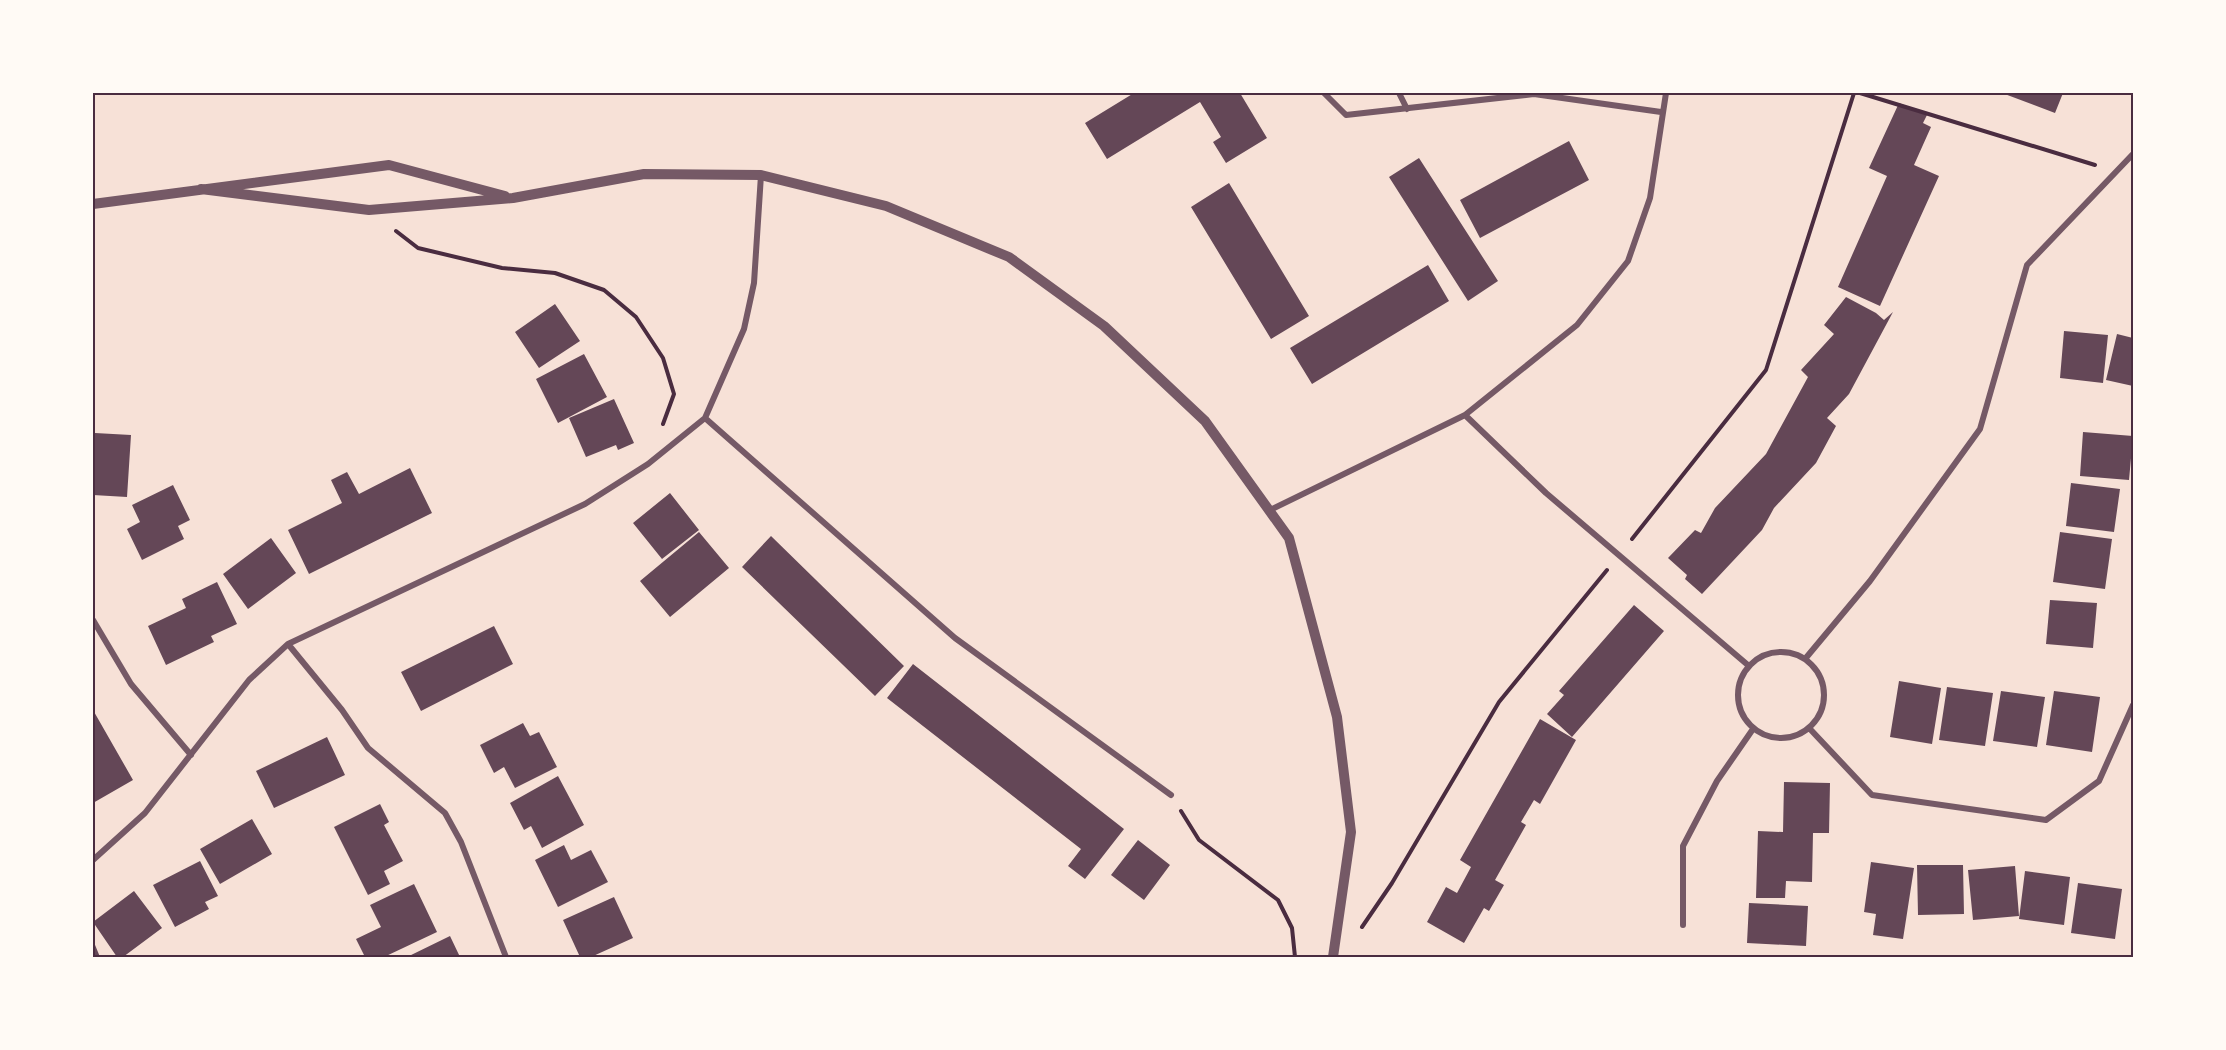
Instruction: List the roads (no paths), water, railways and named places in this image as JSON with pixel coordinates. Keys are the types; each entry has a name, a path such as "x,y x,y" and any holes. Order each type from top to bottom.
{"street":[{"path":"1324,93 1346,116 1534,94 1661,112"},
{"path":"1400,93 1407,109"},
{"path":"1270,510 1465,415 1577,325 1628,261 1650,198 1661,112 1666,93"},
{"path":"1805,659 1870,581 1980,429 2028,265 2133,154"},
{"path":"93,204 389,165 513,198"},
{"path":"201,189 369,210 513,198 644,174 761,175 885,206 1009,257 1104,326 1205,421 1289,538 1337,717 1351,832 1333,957"},
{"path":"93,860 145,813 249,680 288,644 585,504 648,464 705,418 744,328 754,284 761,175"},
{"path":"1465,415 1546,493 1749,666"},
{"path":"705,418 956,638 1171,795"},
{"path":"93,620 131,684 191,755"},
{"path":"288,644 342,710 368,748 446,813 461,842 506,957"},
{"path":"1785,651 1809,660 1823,682 1823,708 1810,729 1786,739 1761,735 1746,723 1737,699 1741,674 1749,666 1760,656 1785,651"},
{"path":"1810,729 1872,795 2046,820 2099,781 2133,705"},
{"path":"1683,925 1683,846 1717,781 1753,729"}]}
